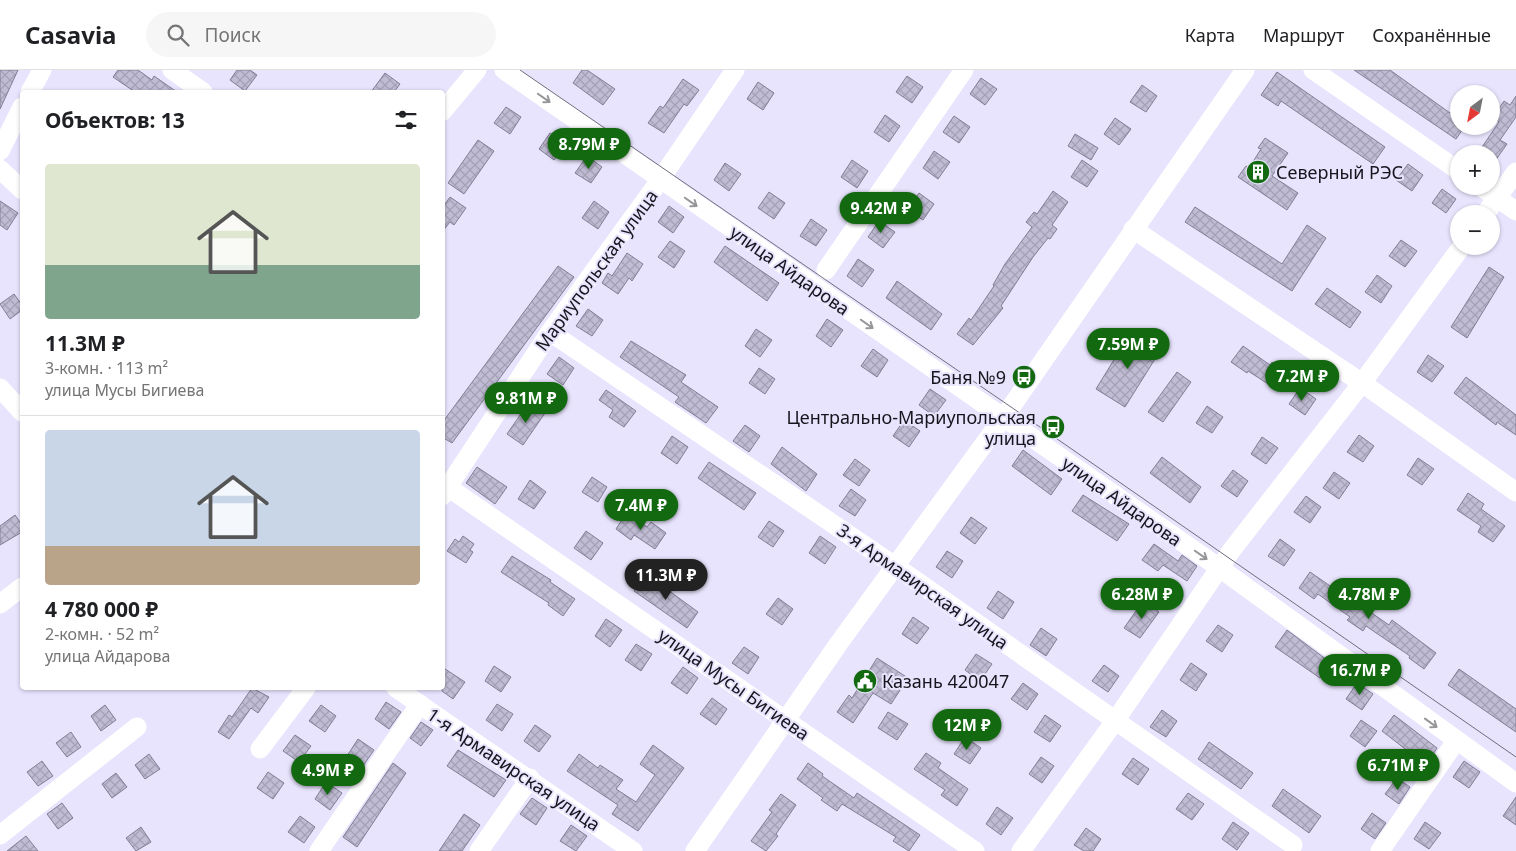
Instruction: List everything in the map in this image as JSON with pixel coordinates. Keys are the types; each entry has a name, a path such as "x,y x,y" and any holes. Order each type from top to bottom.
{"street":[{"path":"31,90 42,70"},
{"path":"172,70 200,90"},
{"path":"445,108 477,70"},
{"name":"улица Айдарова","path":"504,70 1220,569 1456,742 1516,783"},
{"name":"Мариупольская улица","path":"445,488 550,332 660,180 735,70"},
{"path":"826,270 964,70"},
{"path":"695,851 785,719 1002,418 1245,70"},
{"path":"1313,70 1450,165"},
{"path":"0,152 20,112"},
{"path":"0,169 20,188"},
{"path":"1492,205 1516,172"},
{"path":"1493,195 1516,211"},
{"path":"1133,229 1362,383 1516,492"},
{"path":"1021,851 1115,722 1231,551 1362,383 1455,255"},
{"name":"3-я Армавирская улица","path":"550,332 895,566 1293,845"},
{"path":"0,388 20,410"},
{"name":"улица Мусы Бигиева","path":"445,490 785,719 976,851"},
{"path":"0,604 20,589"},
{"path":"260,750 305,690"},
{"name":"1-я Армавирская улица","path":"399,690 530,778 633,851"},
{"path":"328,846 420,704"},
{"path":"0,835 137,727"},
{"path":"1380,851 1456,742"},
{"path":"480,851 530,778"}],"building":[{"path":"0,70 18,70 0,109"},
{"path":"118,70 138,70 152,80 154,76 174,90 132,90 113,77"},
{"path":"237,70 250,70 257,75 246,90 230,80"},
{"path":"582,70 587,70 615,89 603,105 573,83"},
{"path":"1354,70 1390,70 1450,113 1450,135"},
{"path":"1277,72 1385,147 1373,164 1281,101 1278,106 1261,95"},
{"path":"385,73 400,84 396,90 372,90"},
{"path":"907,76 923,87 912,103 896,92"},
{"path":"981,78 997,89 985,105 970,94"},
{"path":"683,79 699,90 687,106 684,104 664,133 648,123 660,106 663,108"},
{"path":"758,82 774,93 763,110 747,99"},
{"path":"1142,85 1157,96 1146,112 1130,102"},
{"path":"1516,96 1516,117 1500,140 1507,144 1500,154 1500,145 1483,145 1490,135 1500,135 1500,107 1504,101 1510,105"},
{"path":"506,107 521,117 510,134 494,123"},
{"path":"885,115 900,126 889,142 874,132"},
{"path":"954,116 970,127 959,143 943,132"},
{"path":"1115,118 1131,129 1119,145 1104,134"},
{"path":"550,133 566,144 554,160 539,149"},
{"path":"1075,134 1098,148 1091,160 1068,146"},
{"path":"1450,135 1459,135 1456,139"},
{"name":"Северный РЭС","path":"1265,138 1288,153 1272,176 1298,193 1287,210 1238,177 1246,166 1249,168 1261,149 1258,148"},
{"path":"478,140 494,151 464,194 448,183"},
{"path":"934,151 950,162 938,179 923,168"},
{"path":"587,156 602,167 591,183 575,173"},
{"path":"852,160 868,171 857,188 841,177"},
{"path":"1082,160 1098,171 1087,187 1071,177"},
{"path":"725,163 741,174 729,191 714,180"},
{"path":"1408,164 1423,175 1412,191 1396,180"},
{"path":"1442,189 1456,199 1446,213 1432,203"},
{"path":"1053,191 1068,202 1052,225 1057,229 1033,257 1001,306 1003,308 973,345 957,334 969,318 971,320 994,286 1005,264 1032,227 1026,222 1034,212 1037,214"},
{"path":"769,192 785,203 774,219 758,208"},
{"path":"919,193 934,204 923,220 907,210"},
{"path":"450,197 466,208 454,225 450,222 445,228 445,204"},
{"path":"0,201 18,213 7,230 0,225"},
{"path":"594,201 609,212 598,229 582,218"},
{"path":"669,206 684,217 673,233 658,222"},
{"path":"1195,207 1282,264 1307,225 1326,238 1292,291 1185,222"},
{"path":"811,219 827,230 816,246 800,236"},
{"path":"879,221 895,232 883,248 868,237"},
{"path":"1401,240 1417,251 1405,267 1389,256"},
{"path":"670,241 685,251 674,268 658,257"},
{"path":"725,246 779,283 767,301 714,262"},
{"path":"627,253 643,264 632,281 629,278 618,294 602,283 608,273 612,276"},
{"path":"858,259 874,270 862,287 847,276"},
{"path":"558,266 574,277 452,443 445,439 445,419"},
{"path":"1489,267 1504,277 1467,338 1451,327"},
{"path":"1377,275 1392,286 1381,303 1365,292"},
{"path":"897,281 942,314 931,330 886,298"},
{"path":"1327,288 1361,312 1350,328 1315,304"},
{"path":"14,294 20,302 20,312 10,319 0,304"},
{"path":"588,309 603,320 592,336 576,326"},
{"path":"827,319 843,330 831,347 816,336"},
{"path":"756,329 772,340 760,357 745,346"},
{"path":"1131,332 1160,351 1125,407 1096,389"},
{"path":"631,341 686,375 681,382 718,407 706,423 675,402 679,397 620,357"},
{"path":"1243,346 1270,365 1272,362 1287,373 1276,389 1231,362"},
{"path":"873,349 888,360 877,377 861,366"},
{"path":"1428,355 1444,366 1432,382 1417,372"},
{"path":"559,357 574,368 563,385 547,374"},
{"path":"759,368 775,379 765,394 749,383"},
{"path":"1177,372 1191,382 1163,422 1148,412"},
{"path":"1466,377 1516,415 1516,435 1497,422 1496,425 1454,393"},
{"path":"1300,388 1316,399 1305,415 1289,404"},
{"path":"930,389 946,400 934,416 919,405"},
{"path":"606,390 636,411 624,427 609,417 613,410 599,400"},
{"path":"529,402 545,413 523,445 507,434"},
{"path":"1207,406 1223,417 1212,433 1196,423"},
{"path":"904,420 920,431 909,447 893,436"},
{"path":"745,425 760,436 749,452 733,441"},
{"path":"1359,435 1374,446 1363,462 1347,452"},
{"path":"672,436 688,447 677,464 661,453"},
{"path":"1262,437 1278,448 1266,464 1251,454"},
{"path":"782,447 817,474 806,491 771,464"},
{"path":"1023,450 1062,479 1051,495 1012,466"},
{"path":"1162,457 1201,487 1190,503 1150,473"},
{"path":"1418,458 1434,469 1422,485 1407,475"},
{"path":"855,459 870,470 859,486 843,475"},
{"path":"709,462 756,493 744,510 698,478"},
{"path":"477,467 507,487 495,504 466,483"},
{"path":"1233,470 1248,481 1237,497 1221,486"},
{"path":"1334,472 1350,483 1339,499 1323,488"},
{"path":"592,477 607,487 598,502 582,492"},
{"path":"530,480 546,492 534,509 518,499"},
{"path":"851,489 866,500 855,516 839,506"},
{"path":"1468,493 1484,504 1481,509 1505,526 1493,542 1478,532 1481,526 1457,510"},
{"path":"1083,495 1129,524 1117,541 1072,511"},
{"path":"1306,496 1321,507 1310,523 1294,512"},
{"path":"627,512 647,527 651,522 666,533 655,549 634,535 631,540 616,529"},
{"path":"15,515 20,522 20,533 0,545 0,526"},
{"path":"971,517 987,528 975,544 960,533"},
{"path":"769,521 784,531 773,547 758,537"},
{"path":"586,531 603,543 591,560 574,548"},
{"path":"463,536 474,544 470,550 473,552 466,563 447,551 455,539 459,542"},
{"path":"820,536 836,547 825,564 809,553"},
{"path":"1280,539 1295,550 1284,566 1268,556"},
{"path":"1154,544 1178,561 1182,555 1197,566 1187,581 1163,565 1158,571 1142,560"},
{"path":"947,551 963,561 952,578 936,567"},
{"path":"512,556 551,580 550,582 575,599 563,616 548,605 549,603 501,572"},
{"path":"1310,572 1336,590 1340,586 1355,596 1353,600 1389,625 1392,620 1436,653 1424,669 1409,658 1410,656 1366,626 1363,631 1347,620 1350,617 1318,594 1314,599 1299,588"},
{"path":"646,574 698,612 687,628 634,591"},
{"path":"998,591 1014,602 1003,619 987,608"},
{"path":"778,598 793,609 782,625 766,614"},
{"path":"1143,601 1159,612 1140,638 1124,628"},
{"path":"913,617 929,628 917,644 902,634"},
{"path":"606,619 622,630 610,647 595,636"},
{"path":"1218,625 1233,635 1222,652 1206,641"},
{"path":"1041,628 1057,639 1046,656 1030,645"},
{"path":"1287,630 1331,663 1320,678 1275,647"},
{"path":"636,644 652,654 641,671 625,660"},
{"path":"744,647 759,657 748,674 732,663"},
{"path":"976,654 992,664 980,681 965,670"},
{"path":"877,658 908,678 891,704 873,693 853,723 837,712 849,695 852,698"},
{"path":"1191,663 1207,674 1196,691 1180,680"},
{"path":"1104,665 1119,676 1108,692 1092,681"},
{"path":"494,666 511,677 501,692 485,681"},
{"path":"683,667 698,678 687,694 671,683"},
{"path":"445,669 465,682 453,699 442,691 445,690"},
{"path":"1459,669 1516,709 1516,732 1448,685"},
{"path":"1023,683 1038,694 1027,710 1011,699"},
{"path":"1357,683 1373,694 1362,710 1346,699"},
{"path":"251,690 256,690 269,697 258,713 251,708 229,739 218,732 229,715 232,717"},
{"path":"712,698 727,709 716,725 700,714"},
{"path":"386,702 401,712 389,729 375,719"},
{"path":"497,704 513,714 502,731 486,720"},
{"path":"105,705 116,720 101,731 91,716"},
{"path":"321,705 336,716 325,732 309,721"},
{"path":"1162,710 1177,721 1166,737 1150,727"},
{"path":"888,712 908,724 897,740 878,728"},
{"path":"1045,715 1061,726 1050,742 1034,732"},
{"path":"1394,715 1437,748 1426,765 1382,731"},
{"path":"1361,720 1377,731 1365,747 1350,736"},
{"path":"421,722 433,730 421,746 410,738"},
{"path":"535,725 551,736 539,752 524,741"},
{"path":"71,732 81,747 67,757 56,743"},
{"path":"295,735 311,746 299,762 283,751"},
{"path":"965,737 981,748 970,764 954,754"},
{"path":"358,739 374,750 363,766 347,756"},
{"path":"1209,742 1253,773 1241,789 1198,759"},
{"path":"653,745 684,768 638,831 612,814 618,805 567,771 579,754 598,768 600,765 623,780 616,789 636,802 655,775 640,764"},
{"path":"458,750 506,780 494,797 447,766"},
{"path":"926,753 941,763 938,768 968,789 957,806 941,795 945,790 914,769"},
{"path":"149,754 160,769 145,779 135,765"},
{"path":"1041,757 1054,766 1042,783 1029,774"},
{"path":"1133,758 1149,769 1138,785 1122,774"},
{"path":"42,761 53,776 38,786 27,772"},
{"path":"1464,761 1480,772 1469,788 1453,777"},
{"path":"393,763 406,773 357,847 343,837"},
{"path":"808,763 823,774 822,776 854,798 857,793 920,835 909,851 893,841 896,837 842,804 837,811 821,800 823,798 797,779"},
{"path":"268,772 284,783 273,799 257,788"},
{"path":"116,773 127,787 112,798 102,784"},
{"path":"1397,778 1410,787 1399,804 1385,794"},
{"path":"326,782 342,793 330,810 315,799"},
{"path":"1283,789 1321,816 1309,833 1272,806"},
{"path":"1188,793 1204,804 1192,820 1176,809"},
{"path":"781,794 796,805 776,834 778,836 766,851 751,841 772,812 769,810"},
{"path":"1516,797 1516,825 1503,816"},
{"path":"532,798 547,808 536,825 520,814"},
{"path":"62,803 73,818 58,829 47,814"},
{"path":"997,807 1013,818 1001,835 986,824"},
{"path":"1372,813 1386,823 1375,839 1361,829"},
{"path":"464,814 480,825 462,851 439,851"},
{"path":"300,816 315,827 304,843 288,832"},
{"path":"1233,822 1249,833 1237,850 1222,839"},
{"path":"1425,822 1441,833 1429,849 1414,839"},
{"path":"571,825 587,836 576,851 560,841"},
{"path":"141,827 151,842 136,851 126,838"},
{"path":"1086,828 1101,839 1093,851 1084,851 1074,845"},
{"path":"26,836 38,851 7,851"}],"tram line":[{"path":"520,70 1516,757"}],"place":[{"name":"Северный РЭС","path":"1258,172"},
{"name":"Баня №9","path":"1024,377"},
{"name":"Центрально-Мариупольская улица","path":"1053,427"},
{"name":"Казань 420047","path":"865,681"}]}
